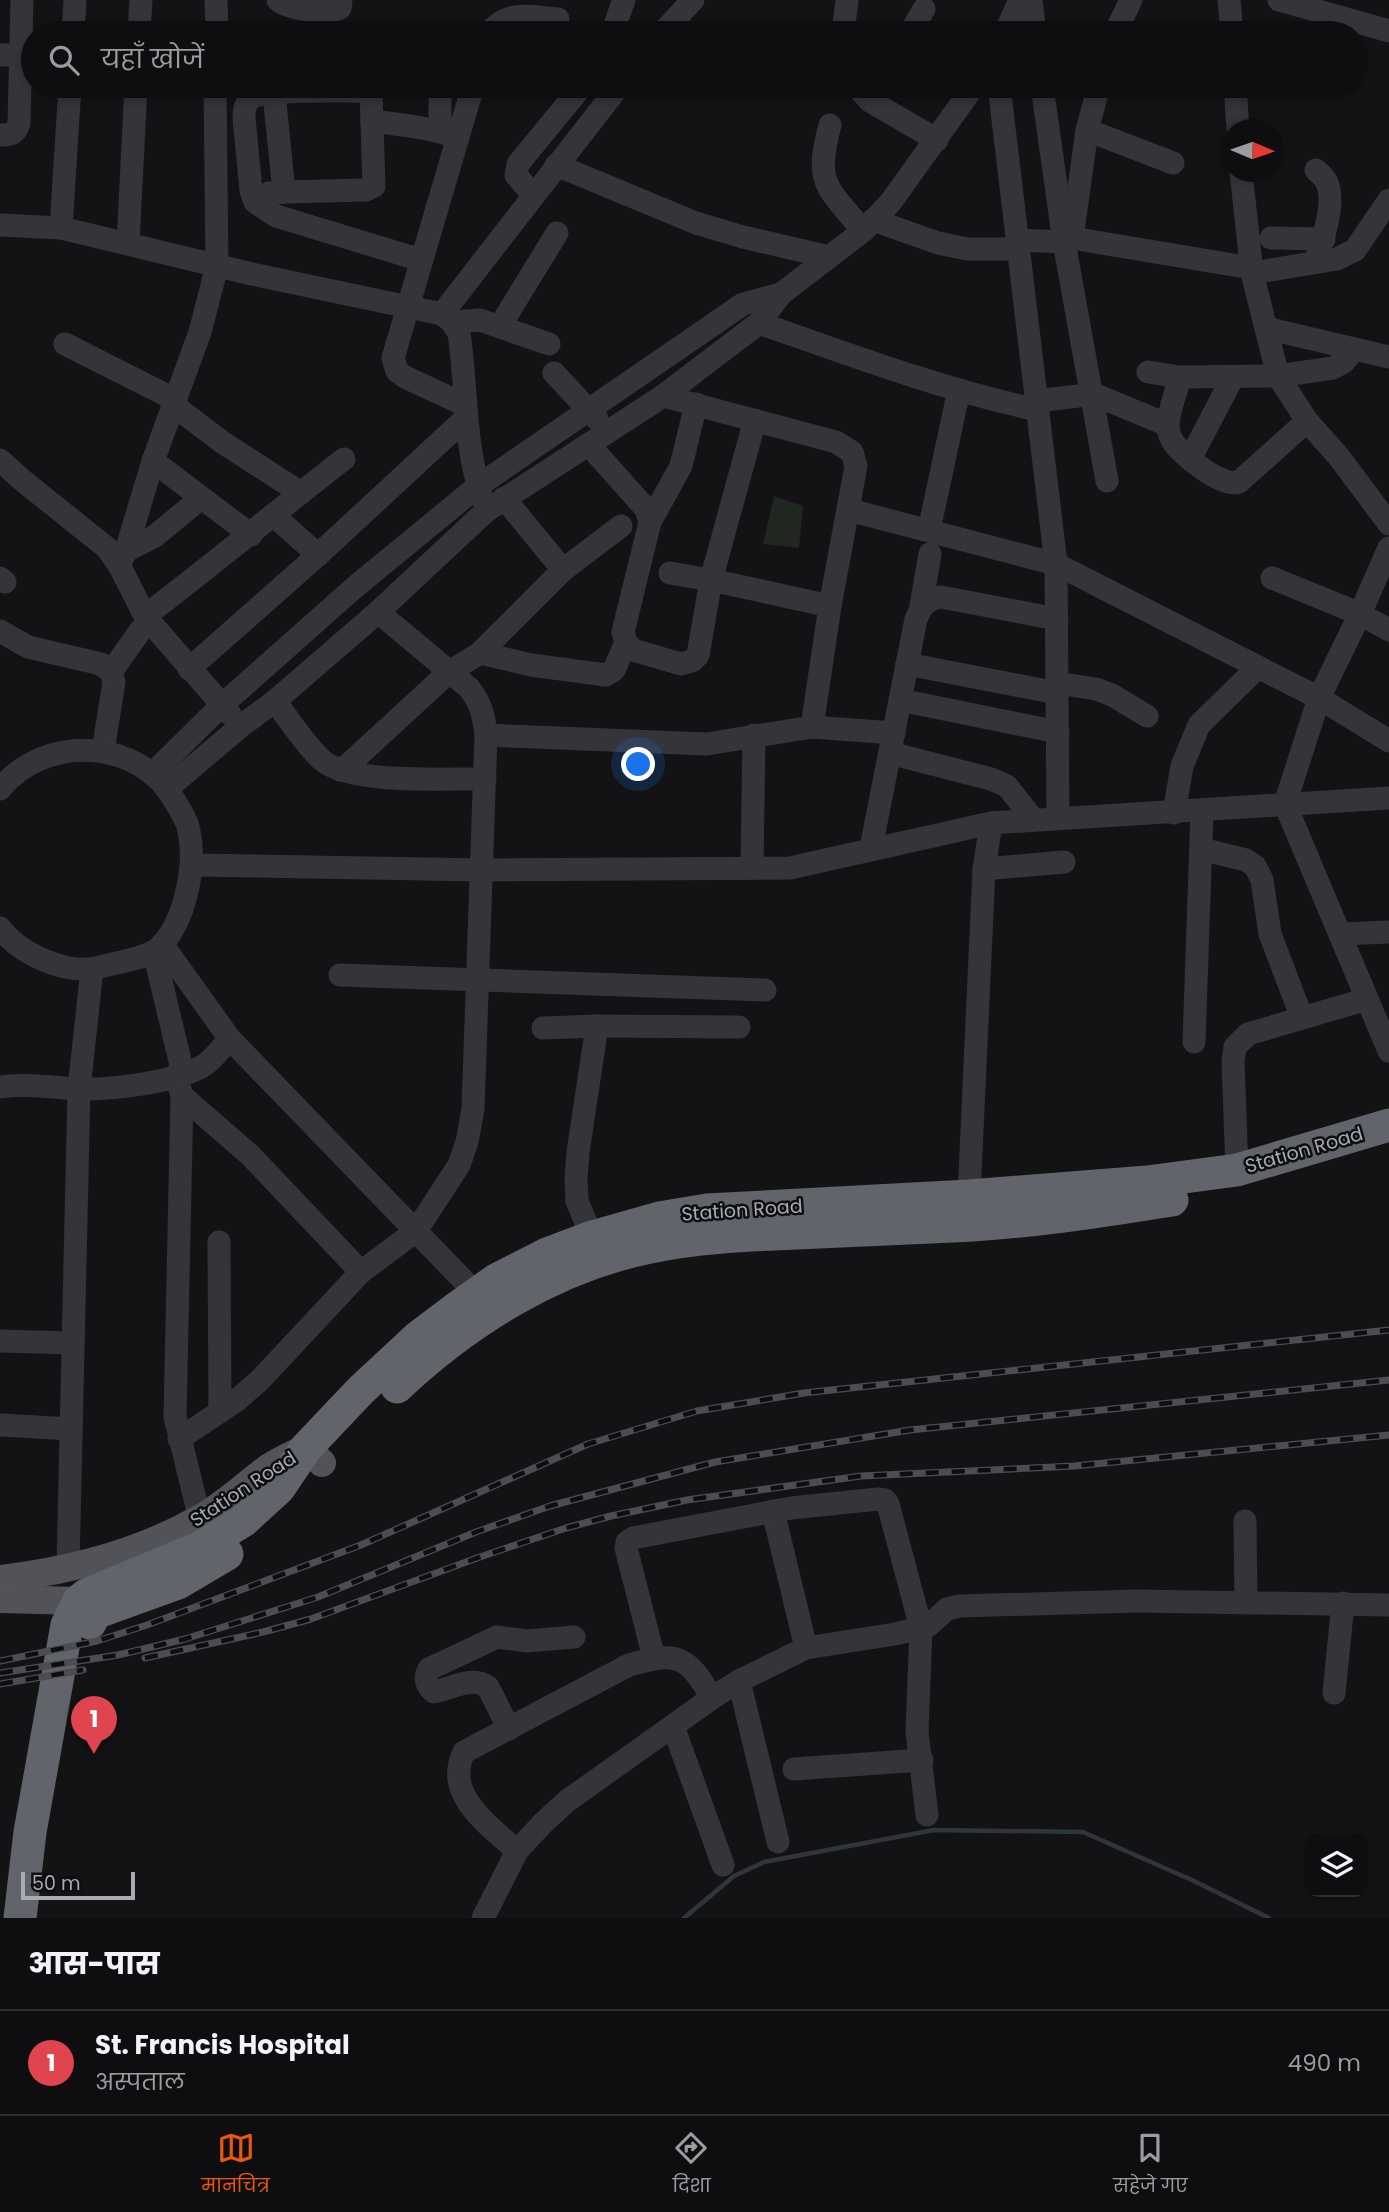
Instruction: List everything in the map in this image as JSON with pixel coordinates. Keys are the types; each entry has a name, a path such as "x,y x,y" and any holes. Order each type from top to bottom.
{"highway":[{"name":"Station Road","path":"88,1614 178,1583 217,1560 262,1528 294,1498 314,1455 402,1367 417,1338 496,1280 547,1254 592,1237 659,1218 707,1210 969,1196 1147,1182 1237,1170 1389,1125"},
{"path":"402,1367 503,1290 546,1265 630,1234 724,1218 969,1208 1168,1188 1230,1177 1389,1132"},
{"path":"402,1367 495,1303 536,1280 567,1264 620,1246 717,1230 894,1219 1004,1217 1087,1208 1260,1178 1389,1139"},
{"name":"Station Road","path":"402,1367 419,1366 509,1302 568,1273 603,1259 648,1247 742,1236 986,1224 1088,1214 1218,1192 1389,1148"},
{"path":"20,1889 88,1614"},
{"path":"20,1889 30,1832 54,1749"}],"main road":[{"name":"Station Road","path":"0,1579 42,1574 132,1550 200,1519 269,1468 314,1455"},
{"path":"0,1599 88,1614"}],"street":[{"path":"0,135 12,135 19,123 11,55 22,0"},
{"path":"74,21 75,0"},
{"path":"140,21 141,0"},
{"path":"216,0 217,21"},
{"path":"278,0 286,6 332,12 340,8 341,0"},
{"path":"616,21 624,0"},
{"path":"673,21 693,0"},
{"path":"844,21 847,0"},
{"path":"1010,21 1020,0"},
{"path":"1031,0 1034,21"},
{"path":"1120,21 1130,0"},
{"path":"1229,0 1230,21"},
{"path":"1279,0 1354,21"},
{"path":"917,21 924,9"},
{"path":"499,18 560,17"},
{"path":"1368,25 1389,31"},
{"path":"61,228 69,98"},
{"path":"128,244 135,98"},
{"path":"215,98 217,266 200,332 173,402 122,558 142,624 189,669 241,726"},
{"path":"251,98 244,109 252,194 256,202 275,216 421,260"},
{"path":"275,98 284,192"},
{"path":"252,194 370,189 374,186 371,98"},
{"path":"442,98 449,134"},
{"path":"466,411 405,377 393,365 393,358 421,260 449,134 467,98"},
{"path":"533,195 516,175 519,164 568,98"},
{"path":"447,318 533,195 609,98"},
{"path":"878,98 937,140"},
{"path":"160,781 275,701 495,504 663,396 759,323 781,293 868,225 890,203 911,170 937,140 966,98"},
{"path":"1000,98 1056,564 1058,817"},
{"path":"1044,98 1068,240 1085,395 1107,481"},
{"path":"1068,240 1087,130 1096,98"},
{"path":"1236,98 1237,119"},
{"path":"372,121 449,134"},
{"path":"830,125 822,154 822,170 827,187 868,225 967,249 1068,240 1252,271 1337,259 1355,250 1389,200"},
{"path":"1087,130 1173,163"},
{"path":"556,165 696,223 829,257"},
{"path":"1315,262 1324,239 1330,196 1326,179 1316,170"},
{"path":"1242,182 1252,271 1278,376 1307,421 1339,457 1389,524"},
{"path":"0,225 61,228 447,318 480,320 549,344"},
{"path":"500,326 557,233"},
{"path":"1271,238 1324,239"},
{"path":"160,781 222,705 355,587 478,486 743,304 781,293"},
{"path":"447,318 459,333 466,411 478,486 563,570"},
{"path":"759,323 997,402 1037,406 1085,395 1168,425"},
{"path":"1265,328 1389,357"},
{"path":"65,344 173,402 222,442 301,493"},
{"path":"1148,372 1180,377 1278,376 1333,368 1344,362 1353,349"},
{"path":"554,373 609,432"},
{"path":"1180,377 1168,425 1170,436 1174,444 1190,459 1225,483 1233,485 1239,482 1307,421"},
{"path":"1190,459 1233,377"},
{"path":"929,530 959,390"},
{"path":"663,396 836,442 852,452 856,466 830,606 812,727"},
{"path":"696,404 681,466 650,522 623,632 626,642 633,650 681,664 692,661 698,655 710,580 755,419"},
{"path":"189,669 318,555 466,411"},
{"path":"589,444 646,509 650,522"},
{"path":"0,460 122,558"},
{"path":"111,673 142,624 344,460"},
{"path":"153,461 251,535"},
{"path":"122,558 155,536 201,498"},
{"path":"849,510 1056,564 1319,698 1389,741"},
{"path":"273,515 318,555"},
{"path":"340,770 449,671 480,653 563,570 621,526"},
{"path":"1389,548 1319,698 1285,804 1389,1051"},
{"path":"871,848 930,554"},
{"path":"670,573 830,606"},
{"path":"1272,578 1360,614 1389,630"},
{"path":"921,606 929,600 942,597 1057,619"},
{"path":"179,1439 220,1412 260,1380 361,1272 416,1231 459,1165 467,1142 473,1109 486,735 480,701 469,688 378,611"},
{"path":"0,631 28,647 101,664 111,673 114,682 103,751"},
{"path":"480,653 531,665 606,674 614,670 626,642"},
{"path":"907,664 1057,688 1096,689 1112,695 1147,716"},
{"path":"1174,813 1182,766 1199,725 1258,667"},
{"path":"900,700 1058,732"},
{"path":"275,701 322,760 340,770 370,777 485,779"},
{"path":"486,735 707,744 812,727 892,743 940,765 1007,786 1033,819"},
{"path":"752,867 754,735"},
{"path":"2,780 36,760 69,750 103,751 129,759 160,781 188,825 193,866 185,902 177,922 158,948 92,969 47,963 3,938"},
{"path":"193,866 483,870 790,868 991,823 1389,798"},
{"path":"1194,1042 1202,811"},
{"path":"969,1196 984,869 991,823"},
{"path":"1201,849 1246,860 1259,872 1270,934 1302,1018"},
{"path":"984,869 1064,862"},
{"path":"1340,934 1389,932"},
{"path":"158,948 230,1039 468,1285"},
{"path":"158,948 181,1065 174,1417 200,1519"},
{"path":"68,1567 79,1089 92,969"},
{"path":"340,975 765,990"},
{"path":"1237,1170 1233,1061 1235,1048 1248,1034 1367,999"},
{"path":"592,1237 577,1201 576,1178 597,1026"},
{"path":"542,1028 738,1027"},
{"path":"180,1087 206,1065 230,1039"},
{"path":"0,1087 20,1084 79,1089 153,1082 180,1087 250,1155 361,1272"},
{"path":"219,1242 220,1412"},
{"path":"0,1341 73,1343"},
{"path":"0,1425 70,1429"},
{"path":"654,1658 626,1548 627,1542 633,1538 773,1511 885,1500 921,1628 916,1732 922,1760 927,1815"},
{"path":"773,1511 806,1648"},
{"path":"1245,1521 1246,1602"},
{"path":"483,1918 517,1851 567,1801 712,1698 739,1681 806,1648 921,1628 928,1626 947,1609 960,1606 1067,1601 1389,1605"},
{"path":"1334,1693 1343,1603"},
{"path":"509,1729 484,1683 473,1682 434,1692 428,1688 426,1677 429,1669 497,1637 527,1642 574,1637"},
{"path":"517,1851 470,1808 458,1780 458,1765 464,1752 629,1665 654,1658 674,1658 687,1664 696,1671 712,1698"},
{"path":"739,1681 778,1842"},
{"path":"673,1726 723,1865"},
{"path":"794,1769 922,1760"}],"shaded area":[{"path":"774,496 803,506 799,548 763,544"}],"waterway":[{"path":"684,1918 734,1876 764,1862 934,1830 1083,1832 1194,1881 1269,1918"}],"railway":[{"path":"0,1661 97,1641 147,1625 361,1545 588,1444 697,1411 804,1393 1389,1330"},
{"path":"0,1673 118,1655 185,1639 318,1597 476,1532 550,1506 715,1462 910,1430 1389,1380"},
{"path":"145,1658 311,1619 566,1528 687,1500 861,1476 1074,1466 1389,1435"},
{"path":"0,1684 83,1670"}],"place":[{"name":"St. Francis Hospital","path":"94,1754"}]}
